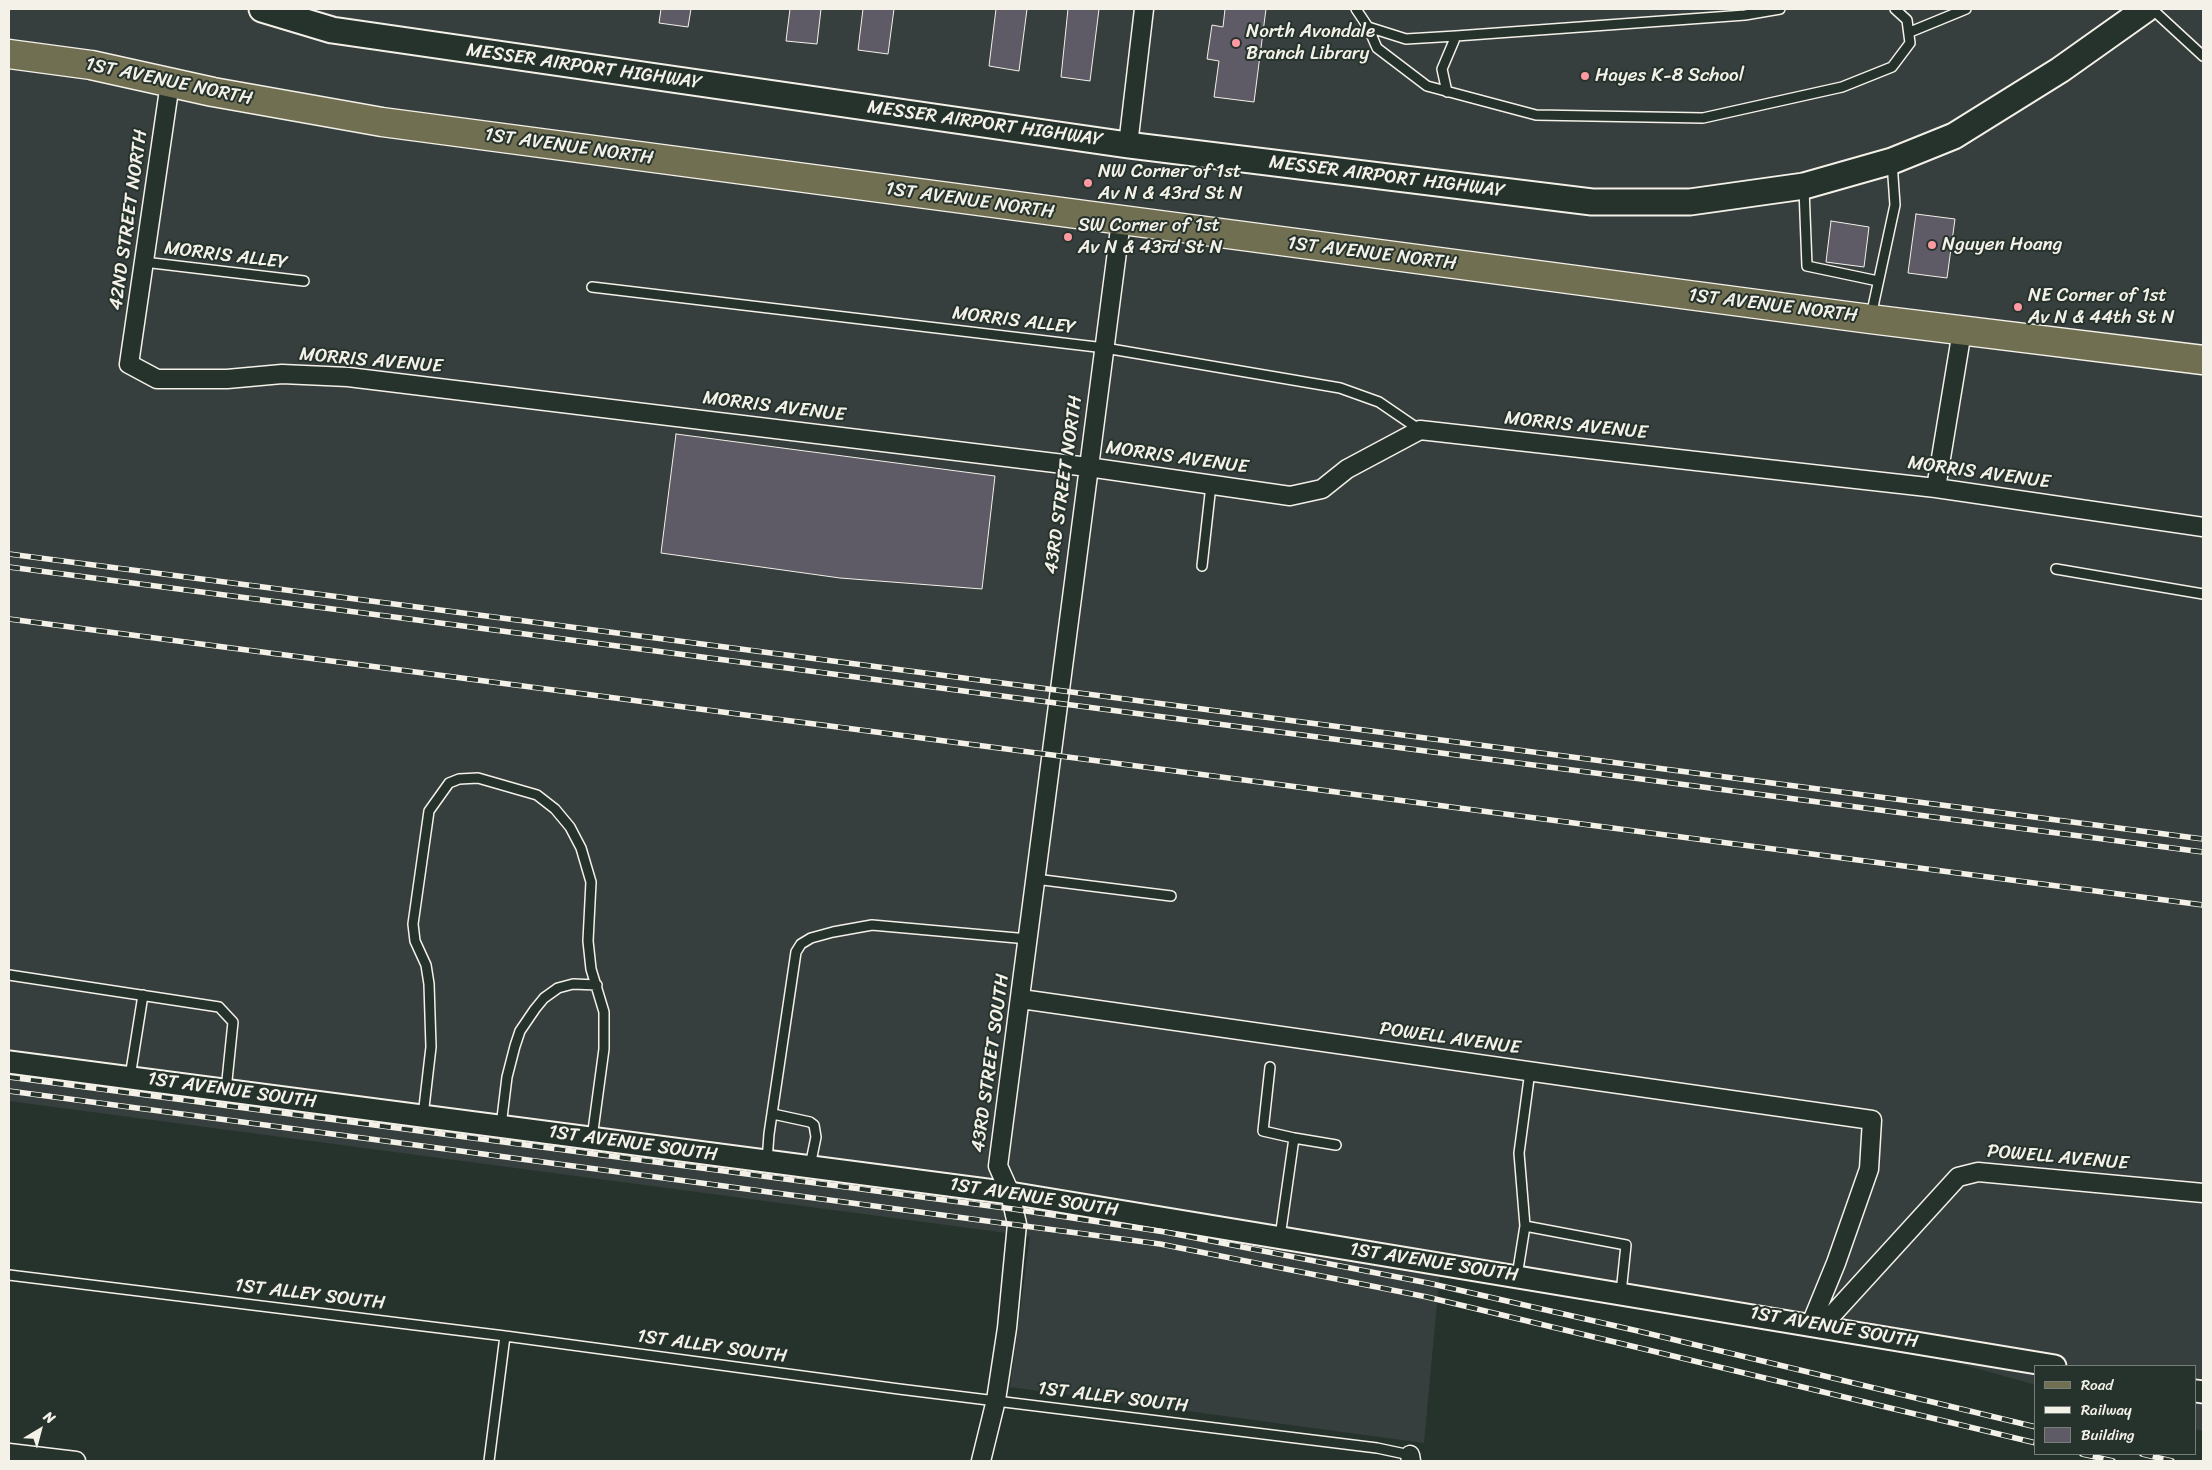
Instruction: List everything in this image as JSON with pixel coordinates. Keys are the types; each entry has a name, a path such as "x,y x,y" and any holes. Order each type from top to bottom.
{"main road":[{"name":"MESSER AIRPORT HIGHWAY","path":"262,9 332,30 1128,145 1592,202 1690,202 1804,186 1892,161 1954,136 2060,70 2146,9"},
{"name":"1ST AVENUE NORTH","path":"9,54 91,65 170,83 382,122 1870,319 2203,360"}],"street":[{"path":"1128,145 1144,9"},
{"name":"42ND STREET NORTH","path":"129,364 170,83"},
{"name":"43RD STREET NORTH","path":"1050,755 1121,221"},
{"path":"1936,488 1962,331"},
{"name":"MORRIS AVENUE","path":"129,364 157,379 228,379 282,374 348,377 1088,467 1290,496 1322,489 1348,469 1420,430 1936,488 2203,527"},
{"name":"43RD STREET SOUTH","path":"981,1461 996,1400 1007,1328 1017,1224 1010,1193 998,1166 1021,999 1050,755"},
{"name":"POWELL AVENUE","path":"1021,999 1872,1120 1869,1169 1836,1263 1813,1319 1822,1326 1958,1177 1978,1172 2203,1193"},
{"name":"1ST AVENUE SOUTH","path":"9,1062 1010,1193 2049,1365"},
{"path":"9,1452 76,1461"}],"lane":[{"path":"1356,9 1368,27 1377,48 1427,86 1536,115 1703,118 1842,87 1892,67 1910,43 1907,20 1895,9"},
{"path":"1368,27 1406,39 1735,16 1780,9"},
{"path":"1910,32 1966,9"},
{"path":"2152,9 2203,56"},
{"path":"1447,92 1442,69 1456,36"},
{"path":"1870,319 1895,205 1892,161"},
{"path":"1804,186 1807,266 1878,281"},
{"name":"MORRIS ALLEY","path":"144,262 304,281"},
{"name":"MORRIS ALLEY","path":"592,287 1105,348 1340,388 1379,402 1420,430"},
{"path":"1202,566 1212,484"},
{"path":"2056,569 2203,594"},
{"path":"423,1116 431,1047 429,984 426,965 416,941 413,924 429,812 449,784 459,779 478,778 537,795 555,809 570,827 581,848 591,882 588,941 591,969 604,1012 604,1049 592,1138"},
{"path":"1036,879 1170,896"},
{"path":"767,1161 796,952 801,944 811,938 833,932 872,925 1028,939"},
{"path":"9,975 219,1007 233,1022 226,1090"},
{"path":"501,1126 507,1077 520,1031 544,998 558,988 573,984 597,985"},
{"path":"130,1078 143,995"},
{"path":"1270,1067 1263,1131 1336,1145"},
{"path":"1518,1276 1525,1226 1519,1153 1530,1071"},
{"path":"773,1114 810,1122 814,1125 816,1137 810,1167"},
{"path":"1280,1237 1294,1138"},
{"path":"1525,1226 1626,1245 1621,1293"},
{"name":"1ST ALLEY SOUTH","path":"9,1275 505,1336 1377,1448 1411,1458"},
{"path":"489,1461 505,1336"}],"shaded area":[{"path":"9,9 2203,9 2203,1431 2197,1429 2197,1365 2034,1365 2034,1384 1943,1359 1440,1270 1424,1443 1010,1387 1030,1236 9,1101"}],"building":[{"path":"661,9 691,9 688,27 659,23"},
{"path":"790,9 821,9 817,44 786,41"},
{"path":"863,9 894,9 888,54 858,50"},
{"path":"996,9 1027,9 1019,71 989,66"},
{"path":"1068,9 1099,9 1090,81 1061,77"},
{"name":"North Avondale Branch Library","path":"1225,9 1266,9 1254,102 1214,97 1219,61 1207,59 1212,25 1223,27"},
{"name":"Nguyen Hoang","path":"1916,214 1955,219 1947,278 1908,273"},
{"path":"1831,221 1869,227 1864,267 1826,262"},
{"path":"676,434 995,476 982,589 840,578 661,553"}],"railway":[{"path":"9,554 2203,839"},
{"path":"9,567 2203,852"},
{"path":"9,619 2203,905"},
{"path":"9,1077 1013,1209 1165,1232 1428,1283 1638,1331 2034,1427"},
{"path":"9,1091 1160,1244 1427,1297 2034,1443"},
{"path":"2086,1455 2113,1461"},
{"path":"2146,1455 2172,1461"}],"place":[{"name":"North Avondale Branch Library","path":"1236,43"},
{"name":"Hayes K-8 School","path":"1585,76"},
{"name":"NW Corner of 1st Av N & 43rd St N","path":"1088,183"},
{"name":"SW Corner of 1st Av N & 43rd St N","path":"1068,237"},
{"name":"Nguyen Hoang","path":"1932,245"},
{"name":"NE Corner of 1st Av N & 44th St N","path":"2018,307"}]}
